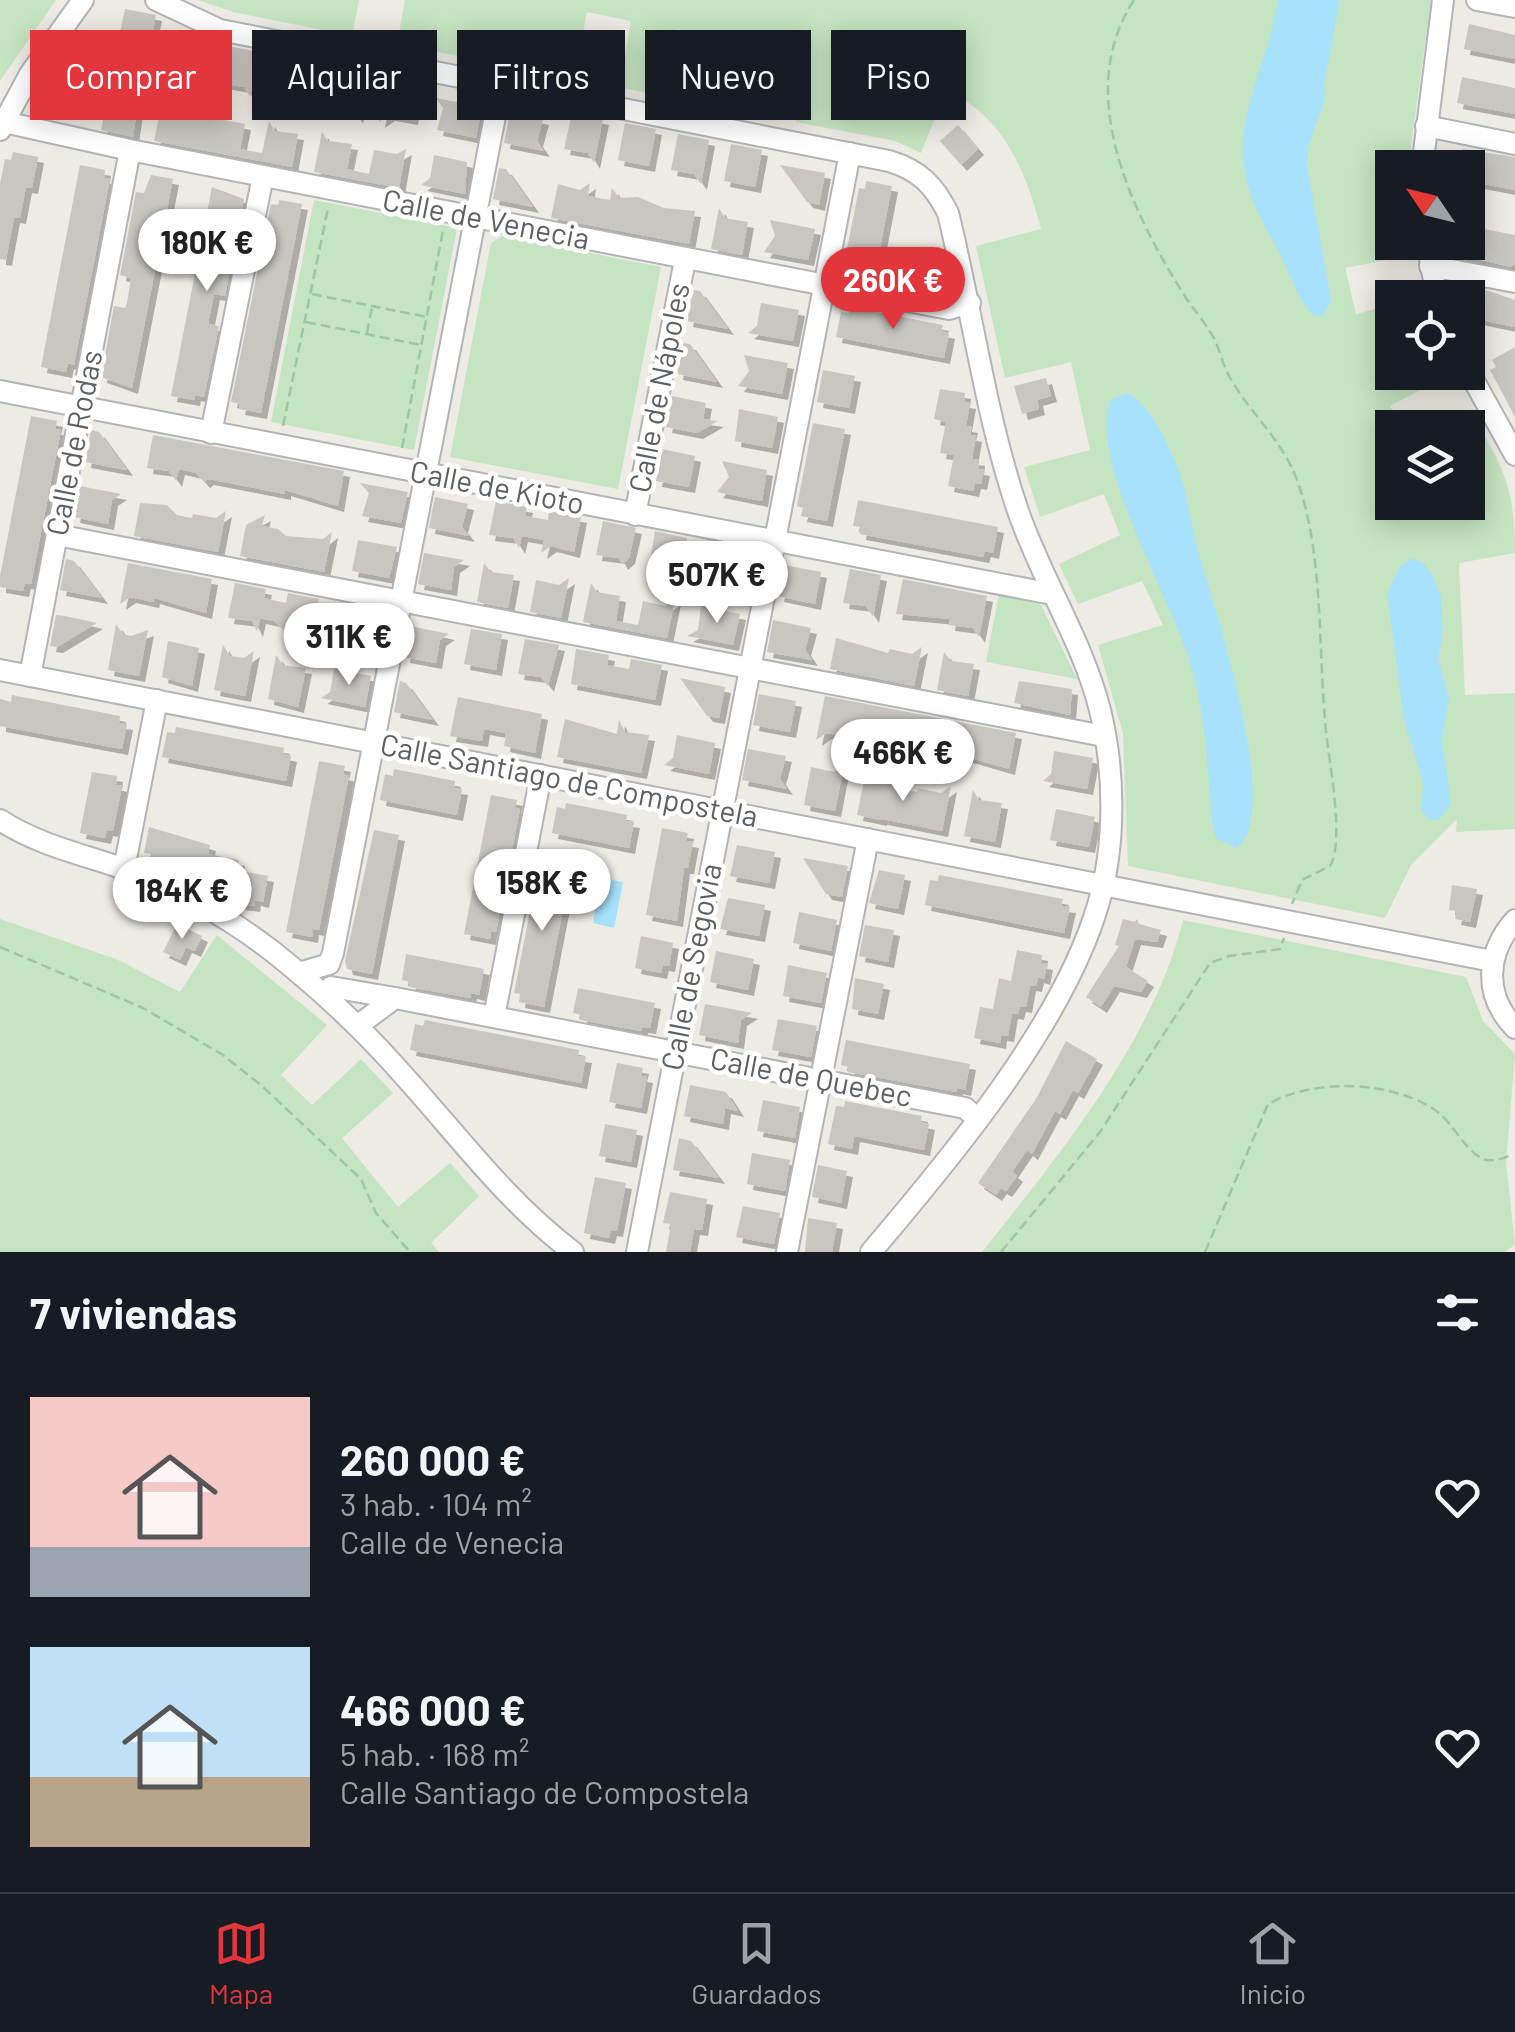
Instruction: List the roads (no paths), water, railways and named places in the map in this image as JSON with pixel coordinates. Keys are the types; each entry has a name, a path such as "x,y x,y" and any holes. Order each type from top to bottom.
{"street":[{"path":"2,126 56,34 83,0"},
{"path":"156,0 220,30 457,77"},
{"path":"1424,150 1443,0"},
{"path":"1477,0 1515,7"},
{"path":"625,109 906,166 934,187 948,213 1010,487 1094,689 1104,736 1110,802 1103,886 1084,946 1062,989 977,1118 871,1252"},
{"path":"331,994 329,964 495,120"},
{"name":"Calle de Venecia","path":"2,126 823,286 948,308 970,303"},
{"path":"1426,126 1515,144"},
{"name":"Calle de Rodas","path":"30,676 130,150"},
{"name":"Calle de Segovia","path":"637,1252 850,152"},
{"path":"210,433 263,176"},
{"name":"Calle de Nápoles","path":"634,515 685,260"},
{"path":"1429,260 1433,280"},
{"path":"1430,266 1515,282"},
{"path":"1479,390 1515,455"},
{"name":"Calle de Kioto","path":"0,391 1052,594"},
{"path":"57,535 749,671 1104,736"},
{"name":"Calle Santiago de Compostela","path":"0,670 1492,961"},
{"path":"124,869 157,700"},
{"path":"494,1016 541,775"},
{"path":"0,820 65,852 124,869 209,908 331,994 489,1177 574,1252"},
{"path":"787,1252 868,839"},
{"path":"1515,920 1501,936 1492,961 1491,984 1498,1006 1515,1028"},
{"path":"299,973 329,964"},
{"name":"Calle de Quebec","path":"331,994 395,998 494,1016 965,1108 977,1118"},
{"path":"357,1026 384,1002 395,998"}],"water":[{"path":"1278,0 1340,0 1324,84 1325,98 1308,148 1307,166 1331,300 1323,316 1313,315 1301,300 1257,210 1246,178 1245,122"},
{"path":"1127,393 1143,405 1156,423 1179,472 1229,657 1249,750 1253,792 1249,826 1237,848 1217,839 1213,829 1194,676 1111,461 1107,428 1110,400"},
{"path":"1411,558 1424,564 1433,576 1441,598 1443,631 1438,658 1449,698 1442,739 1451,805 1438,820 1430,820 1420,809 1424,785 1404,720 1387,593 1400,567"},
{"path":"601,878 623,882 614,928 593,923"}]}
